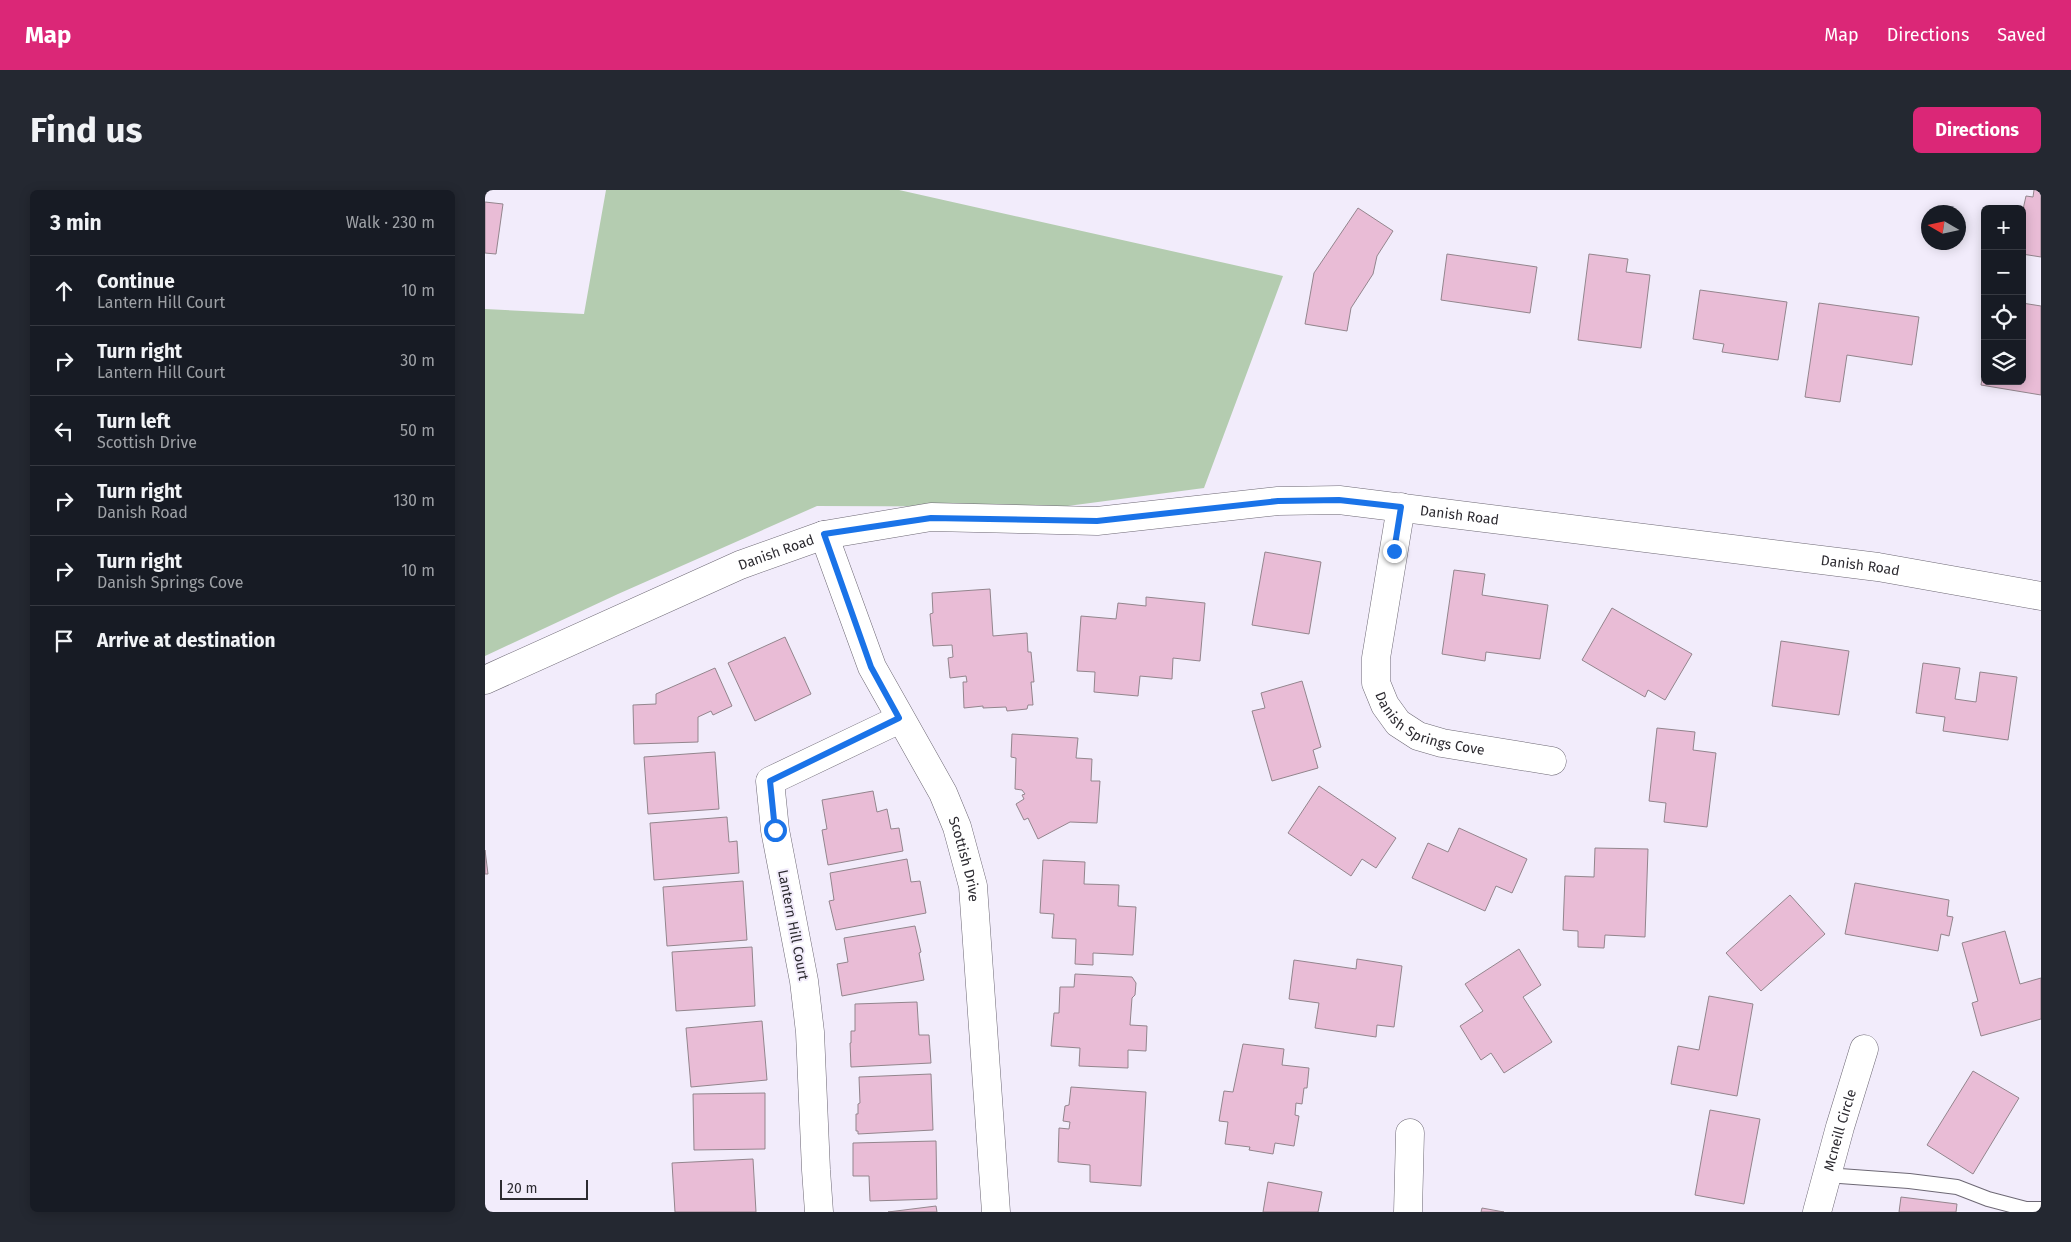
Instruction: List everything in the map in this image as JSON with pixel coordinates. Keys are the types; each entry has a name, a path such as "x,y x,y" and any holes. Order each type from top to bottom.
{"street":[{"name":"Danish Road","path":"485,680 740,565 824,534 931,518 1097,521 1278,501 1339,500 1878,567 2041,596"},
{"name":"Danish Springs Cove","path":"1401,507 1376,658 1376,683 1385,705 1398,723 1418,736 1442,743 1553,761"},
{"name":"Scottish Drive","path":"824,534 871,667 943,793 957,827 973,886 995,1212"},
{"name":"Lantern Hill Court","path":"819,1212 810,1032 804,981 775,830 770,781 899,718"},
{"name":"Mcneill Circle","path":"1817,1212 1826,1175 1864,1049"},
{"path":"1407,1212 1410,1133"}],"lane":[{"path":"1826,1175 1909,1181 1957,1187 1988,1199 2026,1209 2041,1209"}],"green space":[{"path":"606,190 899,190 1283,276 1204,488 1060,507 817,506 618,594 485,656 485,309 584,314"}],"building":[{"path":"2034,190 2041,190 2041,257 2026,255 2026,205 2024,205 2026,196 2033,197"},
{"path":"485,202 503,204 496,254 485,253"},
{"path":"1358,208 1393,231 1377,256 1373,274 1351,308 1347,331 1305,324 1314,273"},
{"path":"1447,254 1537,267 1530,313 1441,300"},
{"path":"1589,254 1628,259 1626,272 1650,275 1641,348 1578,340"},
{"path":"1700,290 1787,302 1778,360 1722,352 1724,344 1693,339"},
{"path":"1819,303 1919,317 1912,365 1847,355 1840,402 1805,397"},
{"path":"2026,304 2041,306 2041,395 1981,385 2026,385"},
{"path":"1265,552 1321,562 1309,634 1252,625"},
{"path":"1454,570 1485,574 1482,595 1548,605 1540,659 1486,652 1485,661 1442,654"},
{"path":"990,589 993,636 1027,633 1028,652 1031,652 1034,682 1031,682 1033,705 1028,705 1027,709 1007,711 1006,707 983,708 983,706 964,708 963,682 967,682 966,676 950,678 948,658 953,657 952,645 933,646 930,614 933,613 932,593"},
{"path":"1146,597 1205,603 1200,661 1173,658 1172,679 1140,676 1138,696 1094,692 1095,672 1077,671 1081,616 1116,619 1118,603 1146,606"},
{"path":"1612,608 1692,654 1665,700 1648,690 1645,697 1582,660"},
{"path":"785,637 811,694 755,721 728,663"},
{"path":"1781,641 1849,651 1839,715 1772,706"},
{"path":"1923,663 1960,668 1955,699 1976,702 1980,672 2017,677 2008,740 1943,731 1945,717 1916,713"},
{"path":"715,668 732,706 713,715 711,711 698,717 698,742 634,744 633,705 656,704 656,694"},
{"path":"1302,681 1321,747 1313,750 1318,768 1272,781 1252,711 1265,708 1261,693"},
{"path":"1657,728 1695,732 1693,750 1716,753 1707,827 1664,822 1666,803 1649,801"},
{"path":"1012,734 1078,738 1076,758 1092,759 1091,781 1100,781 1097,823 1070,822 1038,839 1028,818 1024,820 1016,804 1024,799 1022,795 1025,794 1022,790 1015,789 1016,758 1011,757"},
{"path":"715,752 719,809 648,814 644,757"},
{"path":"1319,786 1396,838 1376,868 1362,859 1351,876 1288,833"},
{"path":"873,791 877,812 887,809 891,829 899,828 903,851 828,865 822,830 827,829 822,800"},
{"path":"727,817 729,842 737,841 739,873 654,880 650,823"},
{"path":"1459,828 1527,859 1512,893 1496,886 1485,911 1412,878 1428,843 1448,852"},
{"path":"1595,848 1648,849 1645,937 1605,935 1604,948 1578,947 1578,931 1563,930 1565,876 1594,877"},
{"path":"485,850 488,874 485,874"},
{"path":"907,859 911,882 920,881 926,913 836,930 829,901 834,900 830,873"},
{"path":"1043,860 1085,862 1084,884 1119,885 1118,906 1136,907 1133,955 1093,953 1093,965 1075,964 1076,939 1052,938 1054,914 1040,913"},
{"path":"743,881 747,940 667,946 663,887"},
{"path":"1855,883 1949,900 1947,916 1953,917 1949,936 1941,934 1938,951 1845,934"},
{"path":"1790,895 1825,934 1761,991 1726,953"},
{"path":"915,926 921,952 919,953 924,980 842,996 837,964 848,962 844,938"},
{"path":"2005,931 2020,984 2041,978 2041,1019 1981,1036 1972,1003 1978,1001 1962,943"},
{"path":"752,947 755,1006 676,1011 672,952"},
{"path":"1519,949 1541,985 1523,997 1552,1042 1504,1073 1491,1053 1481,1060 1460,1026 1483,1011 1465,984"},
{"path":"1357,959 1402,966 1394,1027 1377,1025 1376,1037 1315,1028 1319,1003 1289,999 1294,960 1356,969"},
{"path":"1075,974 1132,977 1136,983 1135,995 1132,998 1130,1025 1147,1026 1146,1051 1128,1050 1128,1068 1079,1066 1080,1048 1051,1046 1054,1013 1059,1013 1060,987 1074,987"},
{"path":"1709,996 1753,1004 1737,1096 1671,1084 1678,1046 1699,1050"},
{"path":"917,1002 919,1035 929,1035 931,1063 851,1067 850,1043 851,1031 855,1031 855,1004"},
{"path":"762,1021 767,1080 691,1087 686,1028"},
{"path":"1243,1044 1284,1049 1282,1065 1309,1068 1307,1088 1304,1088 1302,1104 1296,1103 1295,1115 1299,1116 1294,1146 1275,1143 1273,1154 1249,1150 1250,1147 1225,1144 1228,1122 1219,1121 1224,1091 1233,1092"},
{"path":"1973,1071 2019,1098 1973,1174 1927,1145"},
{"path":"931,1074 933,1130 858,1134 858,1131 856,1131 856,1114 858,1114 858,1104 860,1103 859,1077"},
{"path":"1071,1087 1146,1092 1141,1186 1090,1182 1090,1165 1058,1162 1059,1128 1069,1129 1070,1122 1063,1121 1065,1106 1069,1105"},
{"path":"765,1093 765,1149 694,1150 693,1094"},
{"path":"1710,1110 1760,1119 1744,1204 1695,1195"},
{"path":"936,1141 937,1199 870,1201 869,1176 853,1176 853,1143"},
{"path":"753,1159 756,1212 675,1212 672,1163"},
{"path":"1268,1182 1322,1192 1318,1212 1263,1212"},
{"path":"1901,1197 1957,1204 1956,1212 1899,1212"},
{"path":"936,1206 937,1212 888,1212"},
{"path":"1482,1208 1504,1212 1481,1212"}],"route":[{"path":"775,830 770,781 899,718 871,667 824,534 931,518 1097,521 1278,501 1339,500 1401,507 1394,551"}]}
